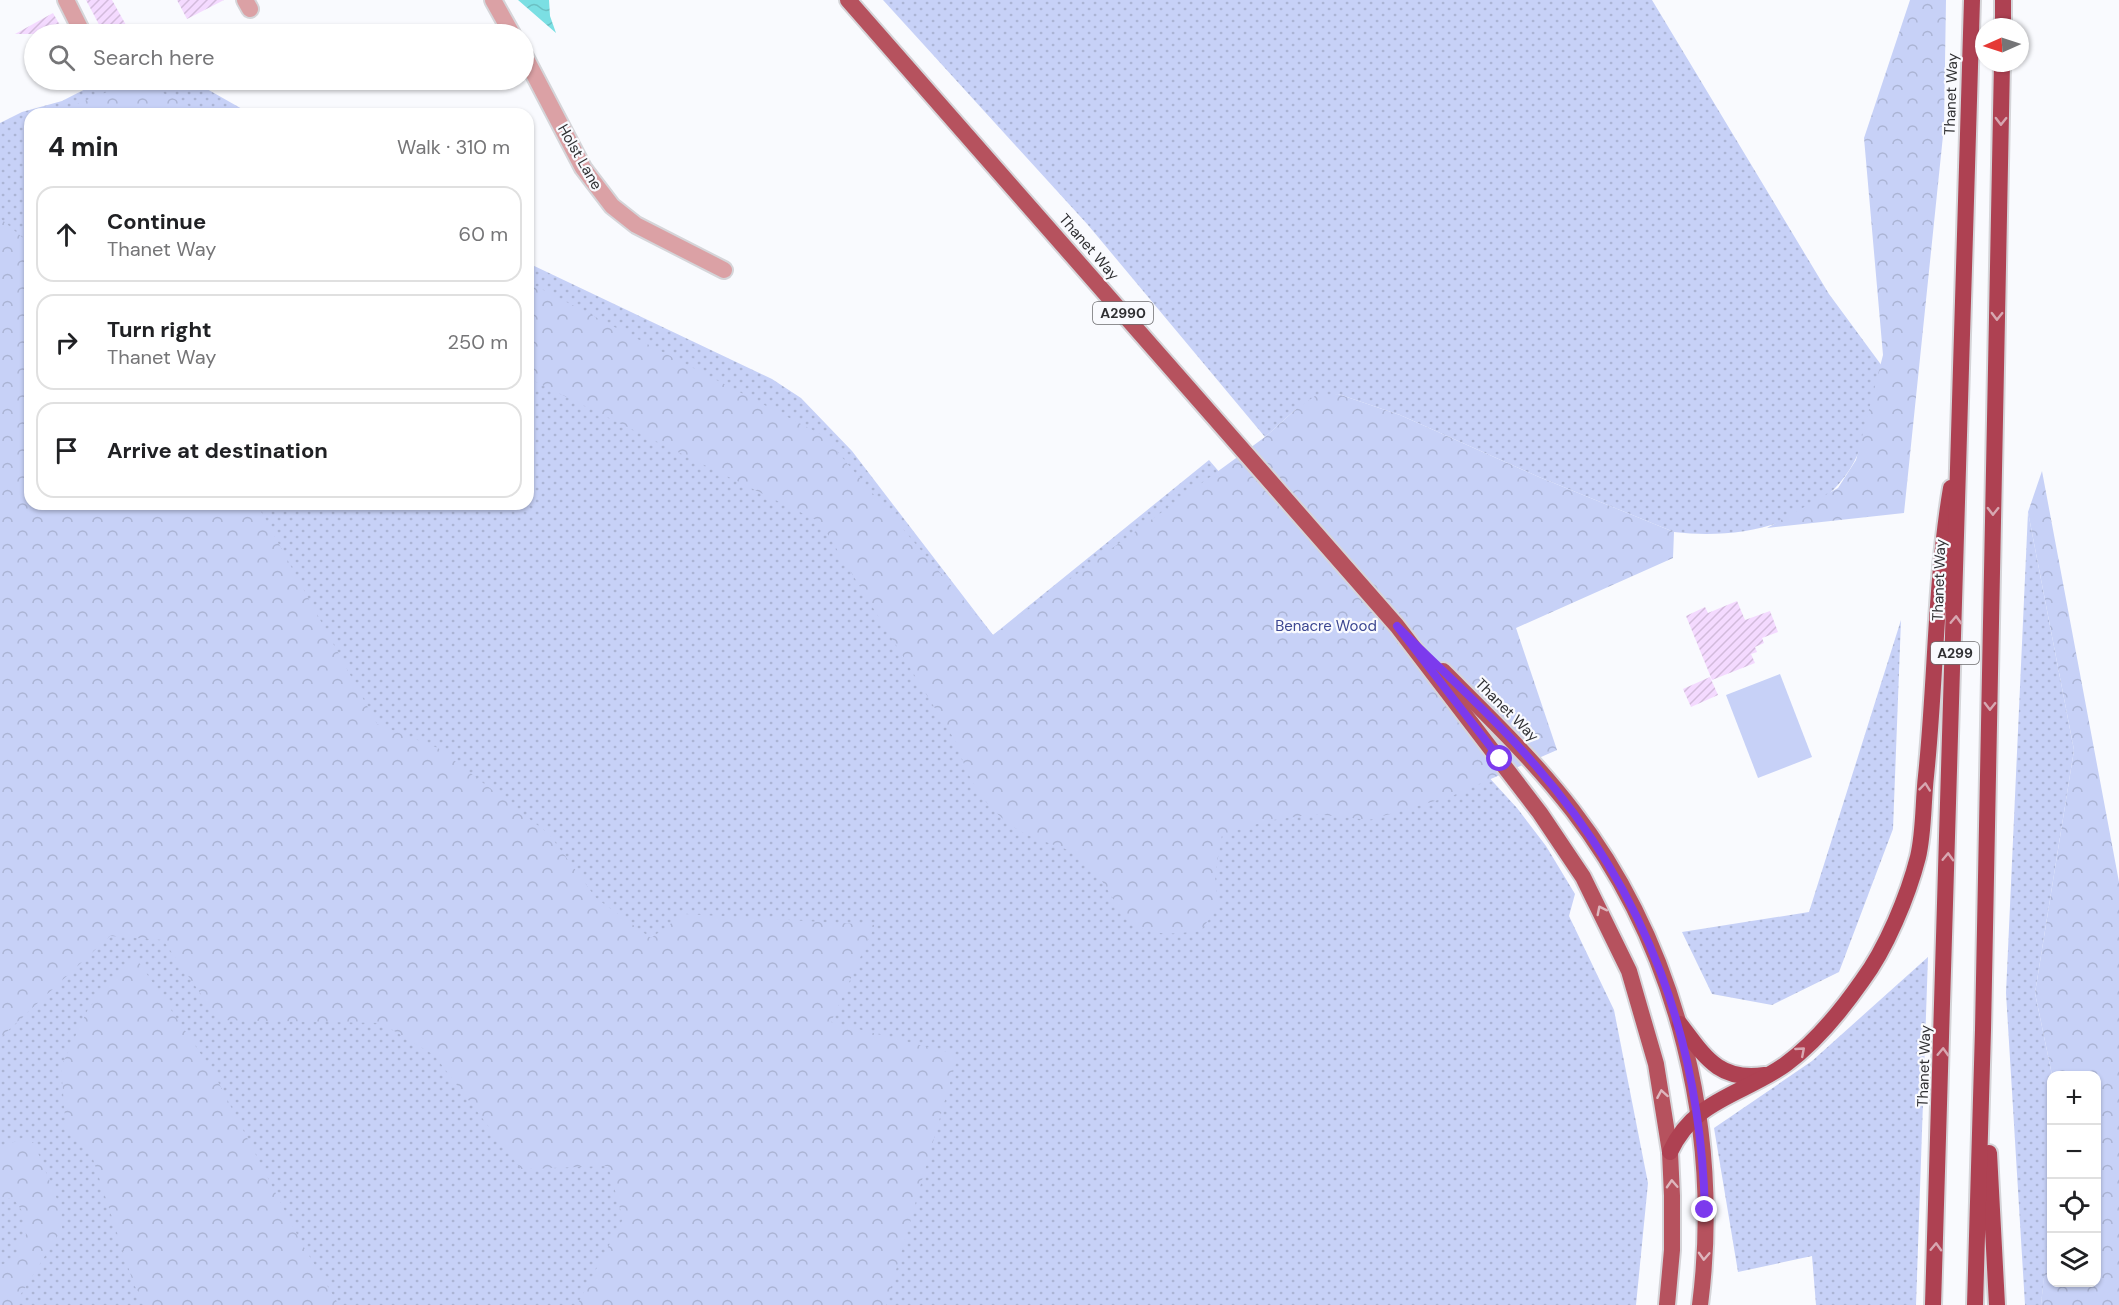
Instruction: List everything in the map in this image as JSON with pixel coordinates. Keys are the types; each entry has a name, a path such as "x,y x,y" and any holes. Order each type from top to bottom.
{"highway":[{"name":"Thanet Way","path":"1934,1305 1972,0"},
{"path":"2003,0 2003,18"},
{"name":"A299","path":"1975,1305 1983,1030 2002,72"},
{"path":"1670,1152 1685,1125 1698,1114 1770,1074 1808,1046 1828,1025 1864,979 1892,928 1918,857 1929,748 1941,545 1961,429"},
{"path":"1680,1024 1716,1067 1742,1076 1770,1074"},
{"path":"1983,1030 1997,1305"}],"main road":[{"name":"Thanet Way","path":"848,0 1397,626 1540,813 1601,910 1629,971 1649,1032 1662,1094 1670,1152 1672,1250 1667,1305"},
{"name":"Thanet Way","path":"1397,626 1521,749 1574,812 1639,917 1680,1024 1698,1114 1705,1221 1700,1305"}],"street":[{"path":"66,0 78,24"},
{"path":"493,0 506,24"},
{"name":"Holst Lane","path":"534,75 584,168 612,206 636,225 724,270"}],"green space":[{"path":"883,0 1652,0 1829,294 1882,366 1866,429 1854,462 1839,483 1821,501 1800,514 1776,524 1751,530 1699,534 1674,532 1539,477 1400,415 1338,394 1295,410 1265,437 1088,225"},
{"path":"1910,0 1946,0 1944,126 1904,513 1767,528 1838,488 1856,460 1883,355 1864,138"},
{"path":"83,90 209,90 240,108 37,108 62,101"},
{"path":"112,90 157,90 193,108 67,108"},
{"path":"24,111 24,510 534,510 534,266 772,379 801,398 852,451 993,635 1209,460 1375,653 1517,808 1546,846 1575,894 1569,916 1614,1010 1648,1183 1636,1305 0,1305 0,123"},
{"path":"0,218 24,239 24,510 260,510 377,724 438,748 549,834 596,898 651,938 684,914 875,925 831,1022 958,1055 886,1305 577,1305 623,1219 608,1166 521,1169 434,1055 381,1023 219,1020 163,940 110,936 0,1038"},
{"name":"Benacre Wood","path":"534,285 824,436 993,635 1265,437 1295,410 1315,396 1338,394 1400,415 1539,477 1674,532 1673,558 1516,628 1557,750 1452,796 1369,820 1315,814 1267,821 1222,835 1215,875 1218,908 1200,931 1165,933 1152,932 1132,922 1083,858 1020,831 997,814 988,804 973,782 957,744 820,522 534,381"},
{"path":"2042,471 2119,882 2119,1305 2041,1305 2047,1245 2047,1287 2101,1287 2101,1071 2051,1071 2035,993 2074,750 2028,512"},
{"path":"2028,512 2074,750 2035,993 2051,1071 2047,1071 2047,1250 2041,1305 2025,1305 2006,993"},
{"path":"1901,620 1893,829 1839,972 1772,1005 1712,994 1682,932 1809,912"},
{"path":"1780,674 1812,757 1758,778 1726,695"},
{"path":"134,955 213,1072 302,1244 339,1305 146,1305 134,1285 92,1156 66,1130 61,1067 88,1009"},
{"path":"1928,957 1916,1305 1816,1305 1812,1256 1738,1272 1714,1128 1812,1061"},
{"path":"24,1137 34,1143 61,1209 62,1229 14,1305 0,1305 0,1265 16,1260 20,1254 15,1243 26,1235 22,1211 14,1199 0,1197 0,1149"}],"water":[{"path":"518,0 549,0 550,16 556,33"}],"building":[{"path":"86,0 112,0 125,24 99,24"},
{"path":"177,0 224,0 187,19"},
{"path":"53,13 59,24 33,24"},
{"path":"1737,601 1745,620 1770,611 1778,632 1762,638 1764,643 1755,647 1757,652 1751,654 1755,663 1712,680 1686,616 1705,607 1708,613"},
{"path":"1710,677 1718,695 1691,707 1683,689"}],"route":[{"path":"1500,759 1397,626 1536,766 1574,812 1597,845 1639,917 1680,1024 1698,1114 1705,1210"}]}
